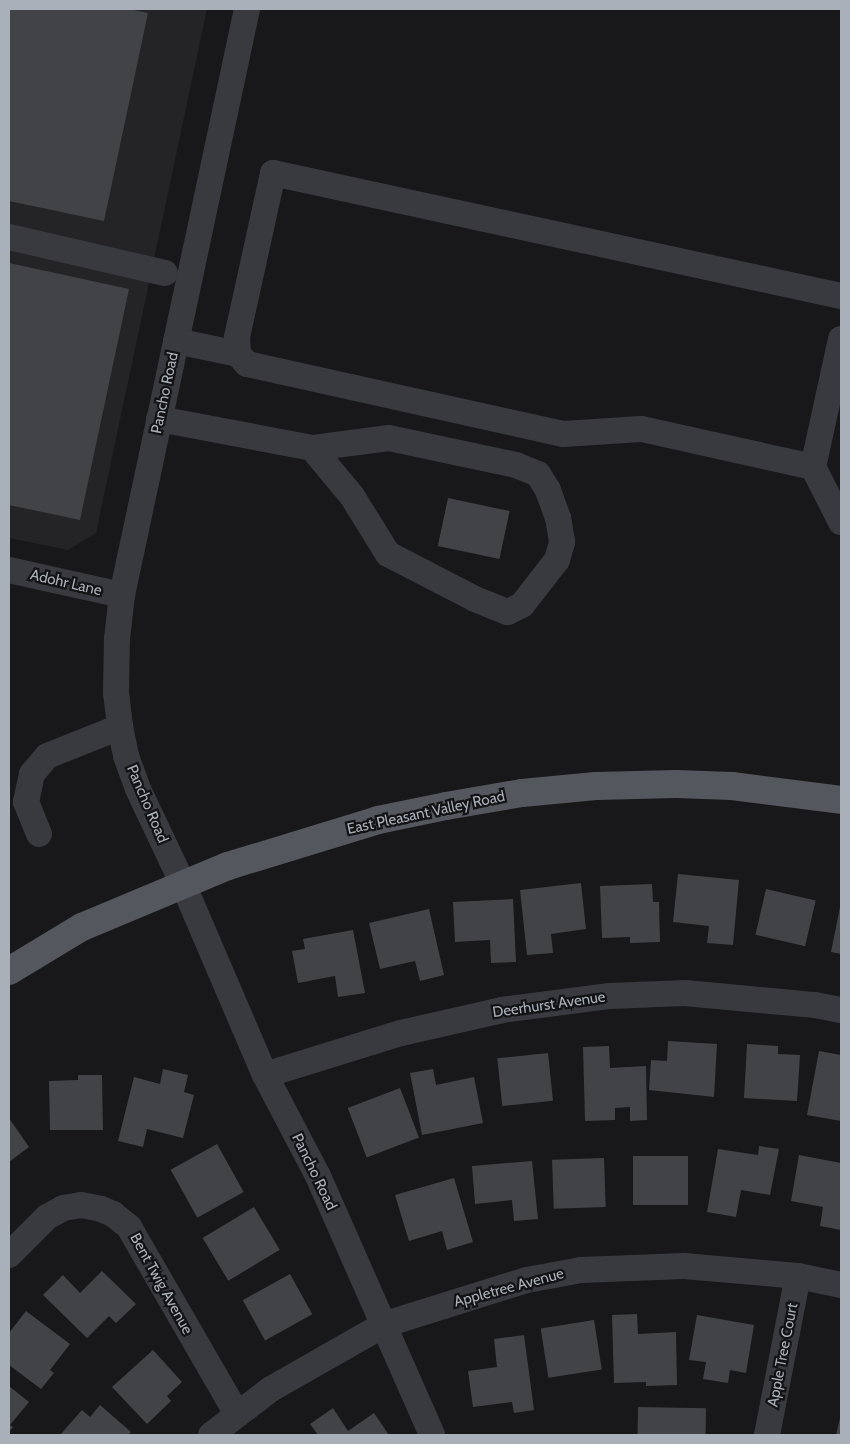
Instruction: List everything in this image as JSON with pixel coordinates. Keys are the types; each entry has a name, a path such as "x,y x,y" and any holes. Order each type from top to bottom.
{"main road":[{"name":"East Pleasant Valley Road","path":"9,971 82,927 183,884 236,863 378,820 522,793 596,786 676,784 732,786 841,800"}],"street":[{"name":"Pancho Road","path":"247,9 122,595 116,693 120,727 126,756 138,789 183,884 265,1075 318,1176 432,1435"},
{"path":"238,354 237,337 273,173 841,296"},
{"path":"9,237 165,273"},
{"path":"841,339 813,467 841,522"},
{"path":"176,341 238,354 248,364 563,434 641,429 813,467"},
{"path":"159,419 312,448 389,438 516,465 538,474 548,490 558,518 562,542 557,560 522,605 508,612 475,599 388,554 352,496 312,448"},
{"name":"Adohr Lane","path":"9,570 122,595"},
{"path":"39,834 18,800 32,774 47,756 120,727"},
{"name":"Deerhurst Avenue","path":"265,1075 401,1033 502,1010 610,996 685,993 815,1005 841,1010"},
{"name":"Bent Twig Avenue","path":"9,1255 46,1217 63,1208 81,1205 101,1208 113,1214 129,1226 237,1414"},
{"name":"Appletree Avenue","path":"211,1435 271,1389 383,1325 527,1280 581,1270 684,1266 798,1276 841,1285"},
{"name":"Apple Tree Court","path":"767,1435 798,1276"}],"shaded area":[{"path":"9,9 207,9 96,533 68,550 9,538"}],"building":[{"path":"9,9 129,9 148,13 104,221 9,201"},
{"path":"9,263 129,289 80,520 9,505"},
{"path":"448,498 510,511 499,559 438,546"},
{"path":"678,874 739,880 733,945 707,943 709,926 673,922"},
{"path":"581,883 586,929 551,934 553,953 527,955 520,890"},
{"path":"652,884 653,902 659,902 660,942 630,943 630,937 602,938 600,886"},
{"path":"766,889 816,900 805,946 755,935"},
{"path":"513,899 516,962 491,963 490,940 455,942 453,902"},
{"path":"841,907 841,954 831,952"},
{"path":"429,909 444,975 420,981 415,961 380,969 369,923"},
{"path":"353,930 365,993 338,997 335,976 298,983 292,951 305,949 303,939"},
{"path":"668,1041 717,1044 714,1097 649,1090 651,1060 667,1061"},
{"path":"747,1044 778,1046 778,1054 800,1055 797,1101 744,1098"},
{"path":"609,1046 610,1068 646,1066 647,1120 630,1121 630,1107 615,1108 615,1120 585,1121 583,1047"},
{"path":"819,1051 841,1055 841,1121 807,1115"},
{"path":"548,1053 553,1101 502,1106 497,1058"},
{"path":"163,1069 188,1075 184,1092 194,1095 183,1138 147,1129 143,1147 118,1141 134,1077 160,1084"},
{"path":"433,1069 436,1085 474,1077 483,1123 422,1135 410,1073"},
{"path":"78,1075 102,1075 103,1130 50,1130 49,1081 78,1080"},
{"path":"400,1088 419,1137 367,1158 348,1108"},
{"path":"9,1118 29,1147 9,1162"},
{"path":"217,1144 244,1192 197,1218 171,1170"},
{"path":"759,1146 779,1149 770,1195 741,1190 736,1217 707,1212 718,1149 758,1155"},
{"path":"799,1155 841,1163 841,1230 820,1226 823,1207 791,1201"},
{"path":"633,1156 688,1156 688,1205 633,1205"},
{"path":"604,1158 606,1207 554,1209 552,1160"},
{"path":"532,1161 538,1219 514,1221 512,1200 475,1204 472,1166"},
{"path":"454,1178 473,1242 447,1250 442,1231 409,1241 395,1195"},
{"path":"254,1207 280,1250 228,1281 203,1238"},
{"path":"102,1271 136,1304 116,1323 109,1316 87,1338 43,1295 63,1275 80,1293"},
{"path":"290,1274 312,1314 265,1340 243,1300"},
{"path":"26,1311 70,1344 50,1370 54,1373 41,1389 9,1365 9,1333"},
{"path":"637,1314 638,1334 676,1332 677,1385 646,1386 646,1382 614,1383 612,1315"},
{"path":"697,1315 754,1325 746,1373 730,1370 728,1383 703,1379 706,1362 689,1360"},
{"path":"594,1320 602,1369 548,1378 541,1328"},
{"path":"524,1335 534,1410 514,1413 512,1402 473,1407 468,1371 497,1367 494,1339"},
{"path":"153,1350 182,1382 167,1396 171,1401 147,1424 112,1387"},
{"path":"9,1386 29,1402 10,1425 13,1427 9,1432"},
{"path":"100,1405 131,1432 128,1435 60,1435 82,1410 90,1417"},
{"path":"638,1407 706,1408 706,1435 638,1435"},
{"path":"333,1408 348,1431 374,1413 389,1435 318,1435 310,1424"},
{"path":"840,1418 841,1435 836,1435"}]}
